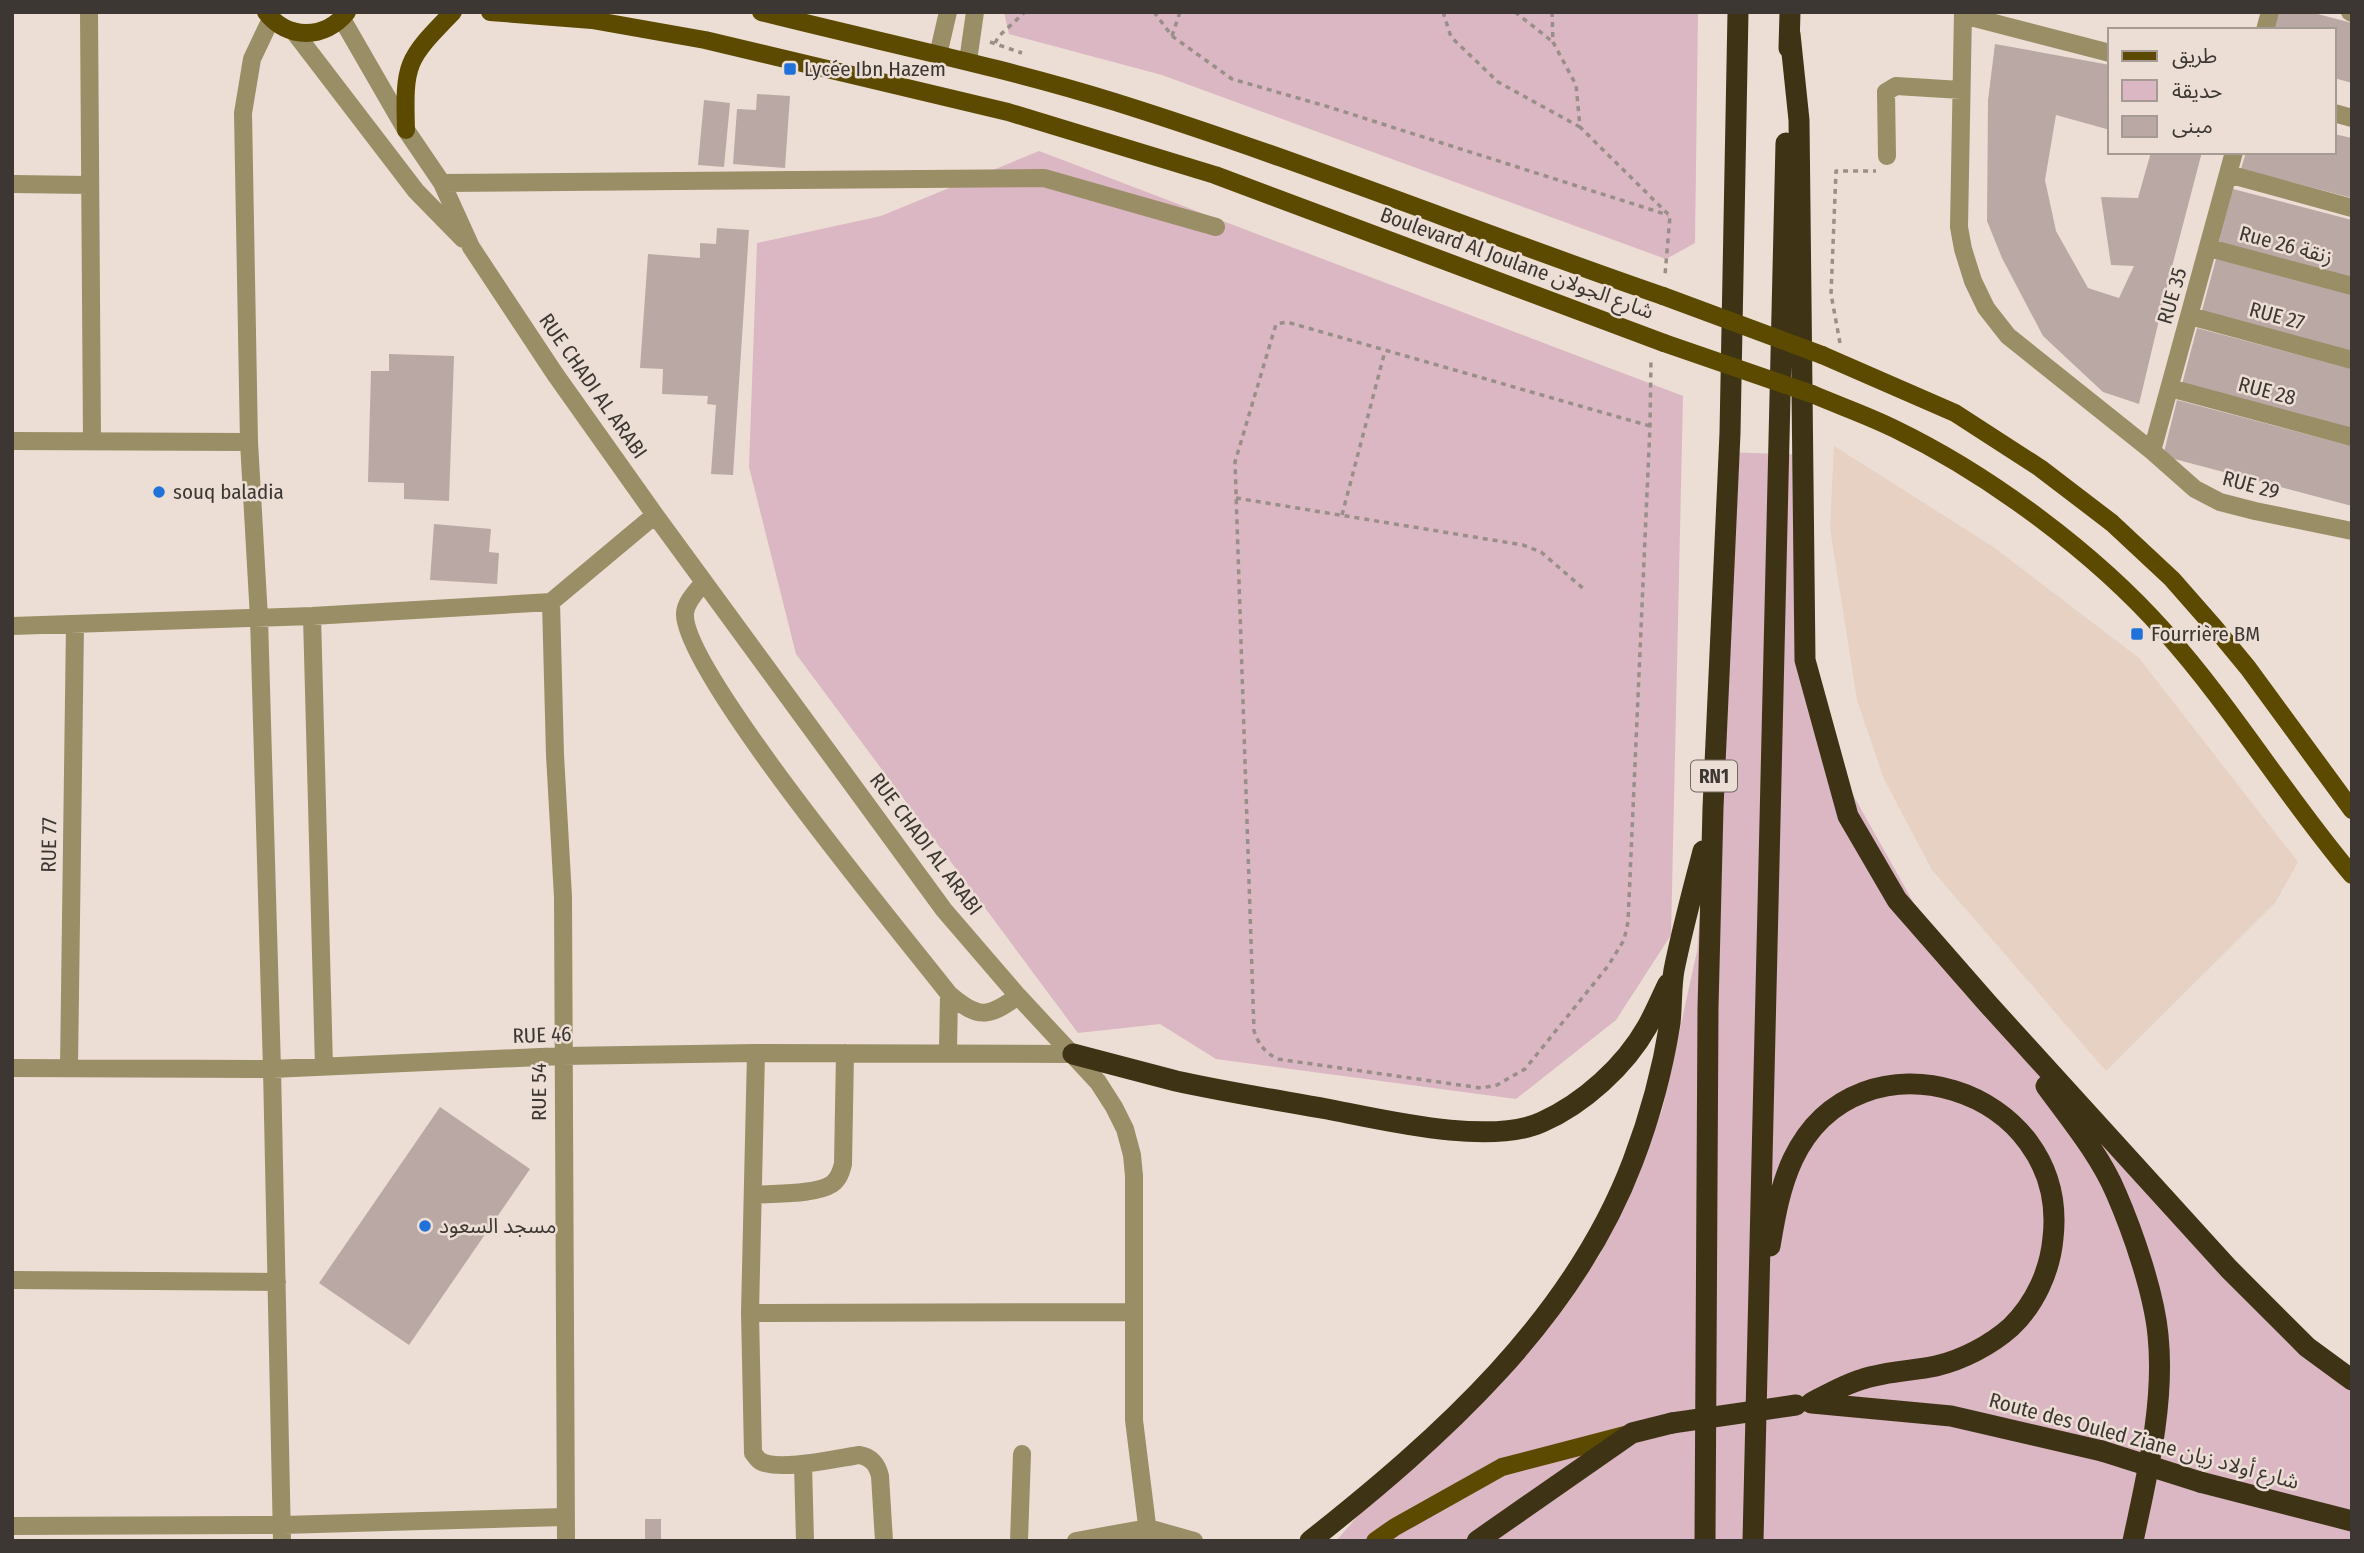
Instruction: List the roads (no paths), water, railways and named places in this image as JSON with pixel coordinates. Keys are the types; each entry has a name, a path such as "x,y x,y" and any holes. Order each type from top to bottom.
{"highway":[{"name":"RN1","path":"1705,1541 1708,1008 1713,808 1730,433 1738,12"},
{"path":"1753,1541 1781,272 1790,12"},
{"path":"1790,34 1799,134 1805,660 1848,816 1897,900 1987,1004 2229,1269 2307,1347 2352,1380"},
{"path":"1310,1541 1439,1433 1509,1358 1555,1301 1584,1259 1611,1209 1636,1150 1670,1023 1674,973 1713,808"},
{"path":"1073,1054 1178,1081 1357,1115 1467,1132 1519,1130 1541,1123 1564,1110 1613,1070 1647,1028 1674,973"},
{"path":"1987,1004 2082,1136 2115,1191 2147,1285 2158,1335 2158,1391 2144,1490 2133,1541"},
{"path":"1758,1310 1780,1191 1794,1157 1808,1134 1824,1116 1846,1101 1863,1093 1906,1084 1924,1084 1963,1092 2015,1125 2039,1156 2047,1176 2055,1216 2052,1251 2037,1292 2011,1326 1992,1341 1958,1359 1938,1366 1864,1378 1803,1404"},
{"name":"Route des Ouled Ziane شارع أولاد زيان","path":"1632,1433 1672,1423 1803,1404 1951,1416 2102,1451 2200,1482 2352,1521"},
{"path":"1477,1541 1632,1433"}],"main road":[{"path":"406,130 405,83 413,55 453,12"},
{"name":"Boulevard Al Joulane شارع الجولان","path":"490,12 592,20 681,36 1008,113 1215,176 1664,343 1812,394 1894,428 1968,471 2037,518 2108,575 2182,653 2352,875"},
{"name":"Boulevard Al Joulane شارع الجولان","path":"761,12 968,61 1113,102 1228,140 1822,355 1955,413 2040,468 2112,523 2172,579 2248,668 2352,810"},
{"path":"269,16 279,26 295,33 320,32 344,16"},
{"path":"1375,1541 1502,1467 1632,1433"}],"street":[{"path":"89,12 92,440"},
{"path":"939,55 948,12"},
{"path":"968,61 975,12"},
{"path":"1963,14 2108,52"},
{"name":"RUE 29","path":"1963,14 1959,227 1968,268 1981,297 2008,336 2195,489 2210,498 2255,511 2352,531"},
{"path":"269,16 252,59 243,113 249,442 259,618 283,1533"},
{"name":"RUE CHADI AL ARABI","path":"344,16 406,130 442,183 471,247 555,374 944,910 1018,996 1098,1082 1114,1107 1125,1129 1135,1177 1135,1420 1148,1534"},
{"name":"RUE CHADI AL ARABI","path":"295,33 415,191 471,247"},
{"path":"1887,156 1886,92 1896,86 1961,90"},
{"name":"RUE 35","path":"2152,452 2233,154"},
{"path":"2228,174 2352,208"},
{"path":"442,183 1044,178 1216,228"},
{"path":"12,184 90,185"},
{"name":"Rue 26 زنقة","path":"2209,248 2352,286"},
{"name":"RUE 27","path":"2190,316 2352,360"},
{"name":"RUE 28","path":"2170,388 2352,437"},
{"path":"12,441 249,442"},
{"path":"12,626 312,616 551,602 655,514"},
{"path":"704,582 690,599 685,613 690,637 740,723 948,994 965,1007 979,1013 998,1011 1018,996"},
{"name":"RUE 54","path":"551,602 555,755 563,897 566,1541"},
{"path":"312,616 324,1067"},
{"name":"RUE 77","path":"68,1067 75,624"},
{"path":"948,994 948,1052"},
{"path":"756,1053 750,1314 753,1453 760,1461 774,1465 867,1456 873,1461 880,1476 884,1541"},
{"name":"RUE 46","path":"12,1068 272,1069 562,1056 756,1053 1073,1054"},
{"path":"753,1195 821,1189 839,1177 843,1164 845,1053"},
{"path":"12,1279 277,1282"},
{"path":"750,1314 1134,1312"},
{"path":"1019,1541 1022,1454"},
{"path":"803,1464 805,1541"},
{"path":"12,1526 283,1533 565,1517"},
{"path":"1076,1541 1148,1534 1194,1541"}],"place":[{"name":"Lycée Ibn Hazem","path":"790,69"},
{"name":"souq baladia","path":"159,492"},
{"name":"Fourrière BM","path":"2137,634"},
{"name":"مسجد السعود","path":"425,1226"}]}
